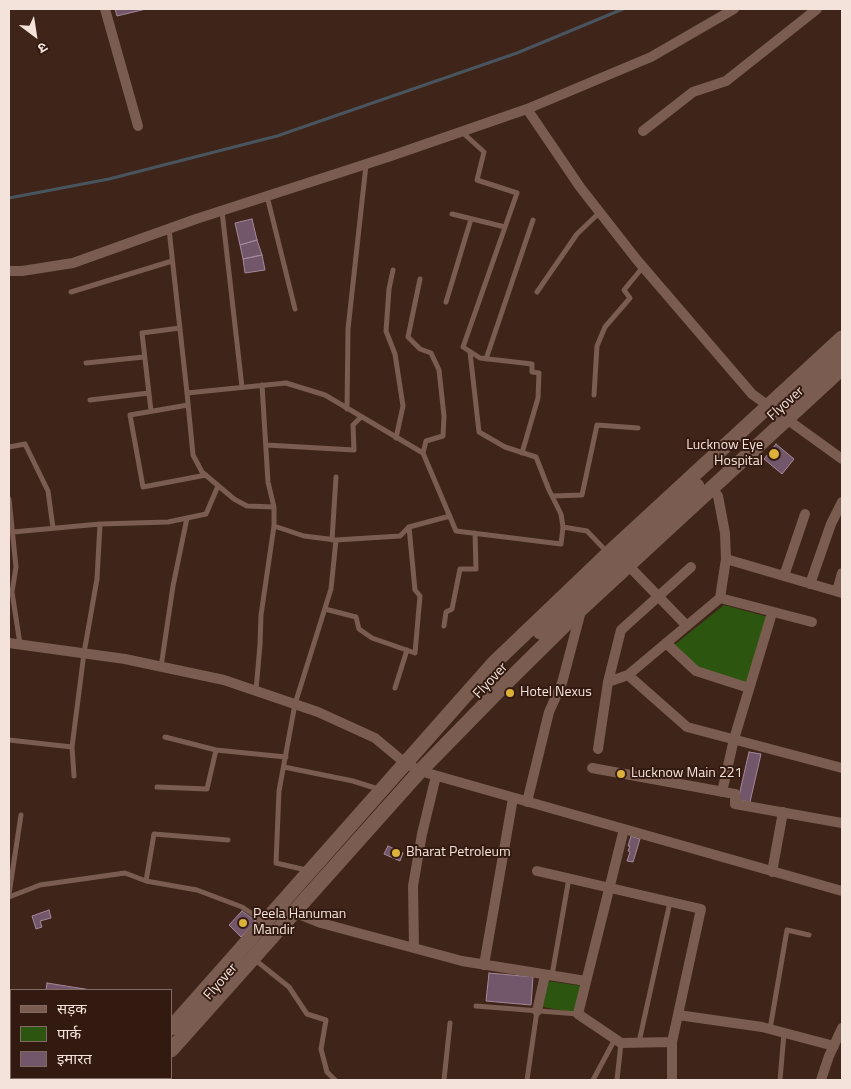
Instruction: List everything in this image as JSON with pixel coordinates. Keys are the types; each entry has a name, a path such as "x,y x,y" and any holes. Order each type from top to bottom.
{"main road":[{"path":"172,1049 252,958 310,871 494,663 609,553 842,338"},
{"name":"Flyover","path":"172,1038 502,668 842,353"},
{"path":"172,1027 264,922 287,908 582,608 837,375"}],"street":[{"path":"105,9 138,126"},
{"path":"9,272 73,263 527,109 651,57 734,9"},
{"path":"643,130 693,92 726,81 817,9"},
{"path":"527,109 580,187 643,266 752,394 842,459"},
{"path":"608,682 628,675 720,598 726,559 725,533 718,496 712,489"},
{"path":"810,584 831,524 842,502"},
{"path":"784,576 805,514"},
{"path":"609,553 616,555 629,565 687,626"},
{"path":"726,559 839,592 842,573"},
{"path":"598,749 608,682 621,630 691,566"},
{"path":"720,598 812,622"},
{"path":"527,802 549,712 562,683 582,608"},
{"path":"722,792 734,739 772,613"},
{"path":"9,643 125,659 224,680 318,712 375,738 406,763 420,771 842,891"},
{"path":"666,643 696,671 750,688"},
{"path":"628,675 687,727 842,768"},
{"path":"592,768 736,794 735,804 842,824"},
{"path":"414,948 413,886 422,834 436,776"},
{"path":"484,965 513,798"},
{"path":"772,872 783,812"},
{"path":"624,829 578,1014 618,1041 672,1042"},
{"path":"537,871 701,909 672,1042 672,1080"},
{"path":"287,908 321,923 462,961 586,982"},
{"path":"538,1011 549,975"},
{"path":"678,1015 770,1029 834,1046"},
{"path":"822,1080 841,1031"}],"lane":[{"path":"462,132 484,152 477,180 517,193 463,347 480,358 532,364 532,372 539,373 538,398 522,452"},
{"path":"347,408 348,329 366,164"},
{"path":"268,196 295,309"},
{"path":"222,211 242,387"},
{"path":"537,292 577,234 600,212"},
{"path":"452,214 505,227"},
{"path":"446,302 471,219"},
{"path":"486,359 533,220"},
{"path":"169,229 192,455 202,472 234,499 247,506 274,506"},
{"path":"71,292 172,261"},
{"path":"594,395 597,346 605,327 630,298 624,290 643,266"},
{"path":"393,270 389,289 386,331 395,354 403,406 396,438"},
{"path":"420,279 408,336 420,349 431,353 439,370 444,416 443,436 426,442 423,453"},
{"path":"151,411 142,333 180,328"},
{"path":"187,393 286,383 325,395 423,453 456,531 561,544 563,527 561,514 536,457 505,447 479,432 470,352"},
{"path":"86,363 144,357"},
{"path":"256,691 261,615 274,526 274,506 268,482 262,385"},
{"path":"90,400 149,393"},
{"path":"188,405 130,415 143,487 206,476"},
{"path":"266,444 354,450 353,425 361,417"},
{"path":"552,496 582,495 597,424 638,428"},
{"path":"9,447 25,444 48,491 53,528"},
{"path":"310,871 276,863 279,791 295,704 331,589 336,476"},
{"path":"13,532 100,524 168,522 206,514 218,486"},
{"path":"9,499 16,567 12,592 20,644"},
{"path":"274,526 304,536 334,540 400,536 409,527 450,516"},
{"path":"161,667 173,586 186,518"},
{"path":"74,776 72,746 84,653 97,579 100,524"},
{"path":"325,609 356,617 359,629 372,638 415,653 420,596 415,590 409,527"},
{"path":"563,527 587,530 609,553"},
{"path":"444,626 446,612 452,609 460,569 476,570 475,533"},
{"path":"395,688 407,650"},
{"path":"165,737 216,750 286,757"},
{"path":"9,740 72,746"},
{"path":"157,787 207,789 216,750"},
{"path":"284,767 353,781 381,790"},
{"path":"21,815 9,895 40,885 125,873 146,881 197,890 242,907 264,922"},
{"path":"146,881 154,834 228,840"},
{"path":"549,975 569,878"},
{"path":"639,1042 670,902"},
{"path":"770,1029 787,930 809,935"},
{"path":"252,958 288,987 307,1014 326,1020 321,1049 327,1072 335,1080"},
{"path":"476,1006 578,1014"},
{"path":"527,1080 538,1011"},
{"path":"444,1080 450,1023"},
{"path":"780,1080 784,1033"},
{"path":"593,1080 618,1041"},
{"path":"617,1080 618,1041"}],"green space":[{"path":"724,605 768,617 747,683 697,667 673,646"},
{"path":"548,981 581,986 577,1013 543,1007"}],"building":[{"path":"115,9 146,9 117,16"},
{"path":"252,219 257,240 240,245 235,223"},
{"path":"257,240 262,255 243,259 240,245"},
{"path":"262,255 265,270 245,273 243,259"},
{"path":"776,444 794,459 782,474 764,459"},
{"path":"749,752 761,754 750,802 738,800"},
{"path":"631,836 640,839 633,862 627,861 630,852 628,851 630,846 628,846"},
{"path":"388,846 403,853 400,861 384,854"},
{"path":"49,910 51,918 40,921 42,927 36,929 32,916"},
{"name":"Peela Hanuman Mandir","path":"242,911 256,921 241,937 229,925"},
{"path":"489,973 533,977 531,1005 486,1001"},
{"path":"47,983 85,989 46,989"}],"waterway":[{"path":"9,198 109,179 277,136 517,53 623,9"}],"place":[{"name":"Lucknow Eye Hospital","path":"774,454"},
{"name":"Hotel Nexus","path":"510,693"},
{"name":"Lucknow Main 221","path":"621,774"},
{"name":"Bharat Petroleum","path":"396,853"},
{"name":"Peela Hanuman Mandir","path":"243,923"}]}
